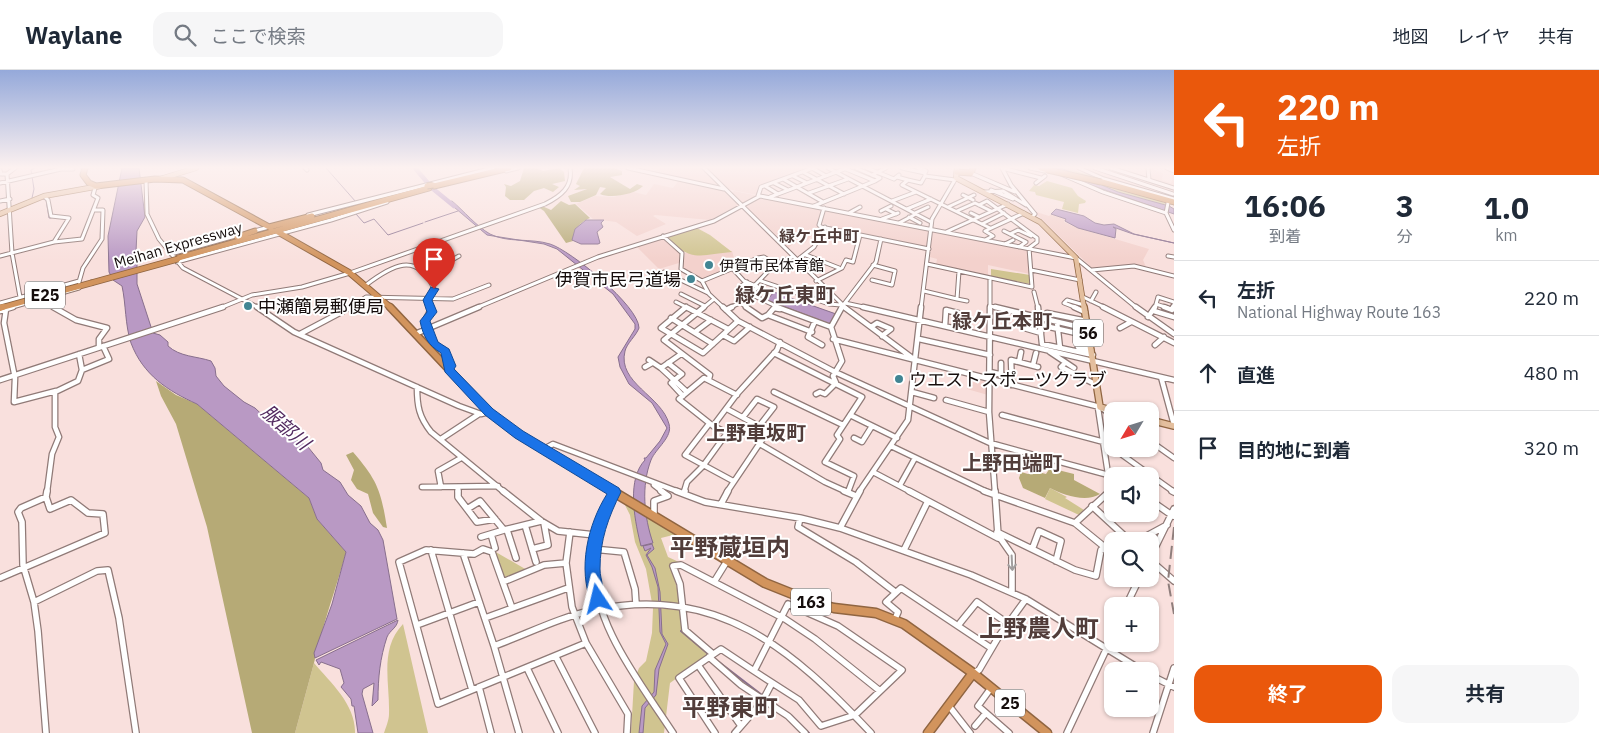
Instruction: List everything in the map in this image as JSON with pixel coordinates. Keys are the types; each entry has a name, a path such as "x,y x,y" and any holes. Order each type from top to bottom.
{"highway":[{"path":"219,199 269,227 380,199"},
{"name":"Meihan Expressway","path":"178,258 381,199"},
{"name":"Meihan Expressway","path":"178,258 388,199"},
{"path":"298,228 381,201"},
{"path":"178,258 255,231"},
{"path":"178,258 279,233"},
{"name":"163","path":"279,233 366,284 380,296 489,412 519,434 765,583 815,603 834,608 876,613 895,619 972,673"},
{"name":"E25","path":"2,308 178,258"},
{"path":"928,733 972,673"},
{"name":"25","path":"972,673 1047,733"}],"main road":[{"path":"0,214 33,199"},
{"path":"998,199 1045,226 1076,258"},
{"name":"56","path":"1076,258 1100,407"},
{"path":"1100,407 1104,408"},
{"path":"1159,422 1174,426"}],"street":[{"path":"0,201 10,199 12,253 20,297"},
{"path":"47,199 51,216 69,218 54,242"},
{"path":"0,256 54,242 82,239 98,199"},
{"path":"146,199 147,214 159,239 190,273 244,298 300,334 479,414"},
{"path":"171,254 380,199"},
{"path":"279,233 392,199"},
{"path":"0,380 187,319 259,293 302,287 350,273 554,199"},
{"path":"736,199 816,281 843,305 916,361"},
{"path":"415,334 575,266 714,221 753,199"},
{"path":"777,199 1076,258 1148,317 1174,334"},
{"path":"818,199 823,202"},
{"path":"812,206 831,199"},
{"path":"888,199 932,222"},
{"path":"892,201 897,199"},
{"path":"907,209 931,199 990,228"},
{"path":"840,528 856,496 908,420 932,222 943,199"},
{"path":"948,208 965,199"},
{"path":"1015,199 1028,206"},
{"path":"1022,199 1036,215 1032,217"},
{"path":"1125,199 1166,212 1174,230"},
{"path":"961,200 967,202"},
{"path":"978,205 987,201 1003,214"},
{"path":"1166,212 1171,202"},
{"path":"956,212 975,203 1003,214 1035,236 1038,242 1029,249"},
{"path":"946,232 1008,204"},
{"path":"881,211 891,206"},
{"path":"849,213 860,207"},
{"path":"900,223 928,207"},
{"path":"824,208 819,225 825,228 929,249"},
{"path":"881,220 897,213 886,208"},
{"path":"78,354 82,370 76,383 56,391 14,402 15,375 2,308 6,302 20,297 79,281 83,268 102,238 103,210 94,210"},
{"path":"971,213 979,217"},
{"path":"985,240 993,236 985,232 990,228 1024,213"},
{"path":"982,224 1003,214"},
{"path":"909,217 920,223"},
{"path":"796,261 806,255 819,240 825,228"},
{"path":"1010,234 1018,230 1035,236"},
{"path":"1004,231 1026,242 1020,247"},
{"path":"816,281 842,268 846,260 853,262 860,235"},
{"path":"663,236 682,253 681,269 702,281 714,299 738,321 835,372 990,443 1104,473"},
{"path":"836,383 833,376 842,361 833,339 831,327 843,305 877,259 881,239"},
{"path":"1005,244 1013,240"},
{"path":"927,264 1032,287 1029,249"},
{"path":"806,255 839,268"},
{"path":"427,276 447,267 450,261 459,256"},
{"path":"1168,256 1174,257"},
{"path":"733,269 747,282 755,285 761,282 775,264 792,257"},
{"path":"702,281 761,258 775,264"},
{"path":"366,284 376,276 404,263 414,264 427,276 434,289 428,302 432,312 425,321 433,344 445,351 450,366 448,370"},
{"path":"872,280 892,285 895,271 873,265"},
{"path":"1092,270 1134,266 1174,276"},
{"path":"1031,270 1080,280"},
{"path":"958,299 959,271"},
{"path":"664,272 710,294"},
{"path":"990,278 990,443 994,488 997,497 995,517 999,538 1012,555 1012,592"},
{"path":"738,288 747,282"},
{"path":"761,282 829,304 920,320 1049,350 1093,355"},
{"path":"300,334 343,313 366,297 453,299 489,285"},
{"path":"755,285 758,287 750,294 781,309 831,327"},
{"path":"2,308 41,300 79,288"},
{"path":"924,291 967,301"},
{"path":"1034,292 1038,304 1039,318"},
{"path":"1091,301 1096,292"},
{"path":"681,294 705,306"},
{"path":"743,296 749,301"},
{"path":"726,310 749,301 755,296"},
{"path":"1083,297 1148,328 1174,343"},
{"path":"1148,317 1154,311 1156,304 1158,297 1174,303 1172,310 1156,304"},
{"path":"708,379 710,375 664,340 681,324 714,299"},
{"path":"41,300 76,320 107,328 99,338 101,347 109,359 82,370"},
{"path":"1066,300 1085,309 1064,303 1066,300"},
{"path":"676,302 728,329"},
{"path":"742,304 762,318 768,315 774,308 781,309"},
{"path":"990,306 1088,329"},
{"path":"686,307 661,328 702,353 738,321"},
{"path":"946,326 946,310 961,314"},
{"path":"1011,311 1011,318"},
{"path":"1154,311 1174,317"},
{"path":"1047,320 1046,313 1087,322"},
{"path":"768,315 812,332"},
{"path":"671,318 713,344"},
{"path":"695,332 711,320"},
{"path":"815,321 812,332 808,337 822,345"},
{"path":"1041,333 1024,328 1023,321 1076,333 1079,352"},
{"path":"1120,328 1132,321"},
{"path":"1057,322 1060,348"},
{"path":"871,327 877,323 891,329 882,336"},
{"path":"1040,325 1042,344 1093,355 1174,380"},
{"path":"723,335 734,341 750,327"},
{"path":"1155,345 1164,337"},
{"path":"833,339 1100,407 1104,410"},
{"path":"919,339 990,355"},
{"path":"733,481 685,455 727,409 774,353 780,342"},
{"path":"1078,347 1093,355"},
{"path":"1049,350 1074,368"},
{"path":"1020,362 1021,352"},
{"path":"774,353 836,383 862,398 837,434 840,439 825,462 854,476 848,492"},
{"path":"1012,385 1011,360 1036,366 1036,353"},
{"path":"661,368 681,354"},
{"path":"645,368 651,362 676,380 687,392"},
{"path":"668,363 682,374 671,383 683,396"},
{"path":"1001,363 1001,374"},
{"path":"1065,363 1061,367 1097,385"},
{"path":"990,372 1012,377"},
{"path":"1161,377 1174,426"},
{"path":"684,493 687,482 703,466 727,434 711,425 679,399 703,378 737,395"},
{"path":"816,394 820,392 825,394 836,383"},
{"path":"416,387 417,407 422,421 461,458 542,522 558,531 595,535"},
{"path":"0,578 81,545 105,533 103,514 88,513 70,500 50,509 46,497 52,454 59,439 55,427 56,391"},
{"path":"774,392 843,425"},
{"path":"912,392 934,398"},
{"path":"743,417 757,399 774,407 760,425"},
{"path":"946,400 990,412"},
{"path":"1002,415 1104,442 1098,408 1100,407"},
{"path":"721,504 733,481 768,431 760,425 727,409"},
{"path":"441,440 479,414 489,412"},
{"path":"850,415 897,438"},
{"path":"854,438 862,442 872,426"},
{"path":"544,449 553,444 705,502 800,518 840,528 904,550 1026,598 1104,647"},
{"path":"760,444 825,482 856,496"},
{"path":"891,446 997,497 1075,523 1104,544"},
{"path":"1159,447 1174,458"},
{"path":"441,487 438,472 461,458"},
{"path":"900,485 915,458"},
{"path":"1128,458 1174,492"},
{"path":"873,472 999,538"},
{"path":"651,482 668,496 654,501 653,516"},
{"path":"422,487 498,486"},
{"path":"458,487 458,497 477,522 495,519"},
{"path":"615,492 605,509 595,535 593,549 594,579 600,608 614,638 673,733"},
{"path":"1075,523 1104,496"},
{"path":"46,497 18,511 22,522 24,567 34,602 46,733"},
{"path":"467,510 480,501 506,530 516,558"},
{"path":"904,550 906,542 928,501"},
{"path":"1159,505 1173,513 1159,540"},
{"path":"1092,506 1119,532"},
{"path":"800,518 798,527 856,562 895,592"},
{"path":"481,537 542,522"},
{"path":"532,550 548,545 542,522"},
{"path":"1153,532 1167,524"},
{"path":"524,525 536,562"},
{"path":"1033,548 1039,530 1061,541 1056,561"},
{"path":"570,532 566,564 568,588 574,615 586,643 628,714 627,733"},
{"path":"997,532 1033,548 1056,561 1096,576 1099,569 1098,554 1104,549"},
{"path":"491,534 495,548"},
{"path":"512,608 492,552 483,549 474,554 426,550 399,562 438,704 586,643"},
{"path":"593,549 624,552 635,589 636,604"},
{"path":"431,550 449,612 491,733"},
{"path":"463,553 494,646 519,733"},
{"path":"714,582 727,561"},
{"path":"503,582 544,565 566,564"},
{"path":"805,733 788,716 741,685 684,630 680,584 673,566 681,565 781,617 815,639 880,691"},
{"path":"1159,567 1174,581"},
{"path":"34,602 97,571 108,570 120,618 136,733"},
{"path":"485,618 568,588"},
{"path":"895,619 898,612 886,602 901,588 991,648"},
{"path":"972,673 979,670 991,648 1026,598"},
{"path":"417,625 479,602"},
{"path":"960,623 977,602 1007,624"},
{"path":"494,646 574,615 600,608 656,604 714,614 741,625 769,640 812,672 871,733"},
{"path":"715,733 679,678 721,649 754,671 772,683 799,700 822,726 855,715 902,670 838,626 788,604 754,671"},
{"path":"1067,733 1106,652"},
{"path":"1112,652 1128,662"},
{"path":"556,656 595,733"},
{"path":"698,665 741,726"},
{"path":"527,668 558,733"},
{"path":"1153,733 1172,685 1174,668"},
{"path":"1159,679 1172,685"},
{"path":"735,733 764,700 772,683"},
{"path":"991,688 978,706 1005,732"},
{"path":"949,706 967,732"},
{"path":"975,726 986,713"}],"shaded area":[{"path":"116,199 143,199 145,217 137,231 136,251 140,261 137,263 137,284 153,333 160,335 173,350 188,356 211,361 215,368 216,376 224,386 255,408 272,424 308,447 321,463 323,470 340,482 348,495 361,506 370,523 378,530 383,540 397,619 315,658 314,653 332,604 346,552 317,519 309,498 197,404 158,381 142,364 129,336 122,286 113,280 109,272 108,236"},
{"path":"509,199 525,199 524,200"},
{"path":"569,199 587,199 580,202 571,202"},
{"path":"588,199 732,199 738,205 710,220 655,215 653,216 666,224 637,236 616,222 593,219 576,204"},
{"path":"738,199 773,199 823,209 819,227 805,243 796,240 787,250"},
{"path":"1052,199 1083,199 1086,201 1079,204 1078,213 1062,209 1064,202"},
{"path":"1131,199 1143,199 1169,206 1174,209 1174,214"},
{"path":"1141,199 1155,199 1174,209"},
{"path":"452,201 480,227 496,236 487,235 448,202"},
{"path":"561,201 569,205 575,204 590,218 582,222 578,227 573,241 566,243 544,211 538,207 542,206 551,210"},
{"path":"1056,209 1084,216 1095,223 1104,225 1114,224 1134,234 1174,243 1133,234 1113,227 1116,229 1115,238 1078,228 1065,221 1066,219 1051,214"},
{"path":"825,210 925,229 929,232 927,247 830,228 830,225 821,223"},
{"path":"1033,211 1049,216 1051,214 1066,219 1064,222 1078,228 1149,249 1143,260 1146,267 1136,265 1092,268"},
{"path":"586,220 604,220 601,223 603,227 597,232 600,243 581,244 572,240 575,229"},
{"path":"697,228 710,235 732,252 705,255 690,254 683,251 668,237"},
{"path":"937,231 1028,250 1030,274 988,265 988,276 936,265 937,259 930,257 932,233"},
{"path":"496,236 520,240 504,239"},
{"path":"664,238 680,252 679,263 659,269 636,246"},
{"path":"520,240 543,242 560,248 602,280 628,306 636,318 639,328 626,348 624,362 634,381 665,414 670,429 651,460 646,480 645,502 647,523 653,543 641,546 634,510 634,488 639,468 645,460 644,458 660,441 667,428 652,403 629,384 620,367 618,357 635,329 635,324 613,294 557,249 544,244"},
{"path":"732,251 734,258 731,268 702,279 682,268 685,253"},
{"path":"991,269 1030,275 1031,284 991,277"},
{"path":"774,292 836,314 830,324 767,300"},
{"path":"967,377 988,382 988,395 967,389"},
{"path":"156,381 176,395 197,404 309,498 317,519 346,552 321,635 295,733 252,733 207,527 176,424 161,396"},
{"path":"353,452 368,471 377,487 383,505 387,528 383,527 373,513 368,494 357,489 351,480 354,470 346,455"},
{"path":"1050,468 1074,474 1074,480 1100,494 1094,497 1081,498 1050,488 1045,498 1023,488 1019,478 1021,472 1028,474 1034,471 1046,474"},
{"path":"1050,488 1067,497 1065,498 1084,510 1079,515 1045,499"},
{"path":"626,501 677,534 661,538 668,557 681,563 671,564 681,605 652,603 646,569 635,542 630,515 625,505"},
{"path":"652,544 654,549 647,555 655,568 660,592 662,634 668,644 659,669 656,695 645,708 643,733 639,733 642,706 654,692 655,670 666,644 660,632 658,587 646,555 651,548 645,551 643,546"},
{"path":"494,551 527,570 504,579"},
{"path":"653,608 681,610 682,631 709,655 670,683 664,733 631,733 634,681 639,668 646,661 652,633"},
{"path":"398,620 387,637 380,668 378,700 372,706 374,683 363,689 362,694 373,733 358,733 354,706 352,706 351,699 341,687 344,683 340,669 321,662 319,665 316,660"},
{"path":"403,624 428,733 384,733 389,714 388,655 391,644"},
{"path":"314,663 347,704 354,723 355,733 295,733"}],"waterway":[{"path":"43,199 46,200 49,218 51,218"},
{"path":"353,199 356,202"},
{"path":"445,199 454,206"},
{"path":"425,222 458,211"},
{"path":"356,214 364,223 374,219 388,235 423,223"},
{"path":"681,631 707,653"},
{"path":"719,662 762,695"},
{"path":"770,700 779,707"},
{"path":"791,715 809,733"}],"railway":[{"path":"1174,527 1168,581 1174,614"}],"place":[{"name":"伊賀市民体育館","path":"709,265"},
{"name":"伊賀市民弓道場","path":"691,279"},
{"name":"中瀬簡易郵便局","path":"248,306"},
{"name":"ウエストスポーツクラブ","path":"899,379"}],"district":[{"name":"緑ケ丘中町","path":"819,236"},
{"name":"緑ケ丘東町","path":"785,294"},
{"name":"緑ケ丘本町","path":"1002,320"},
{"name":"上野車坂町","path":"756,432"},
{"name":"上野田端町","path":"1012,462"},
{"name":"平野蔵垣内","path":"730,547"},
{"name":"上野農人町","path":"1039,628"},
{"name":"平野東町","path":"730,707"}],"route":[{"path":"434,289 427,300 432,312 425,321 433,344 445,351 450,366 448,370 489,412 519,434 615,492 605,509 595,535 593,571 598,599"}],"water label":[{"name":"服部川","path":"286,427"}]}
